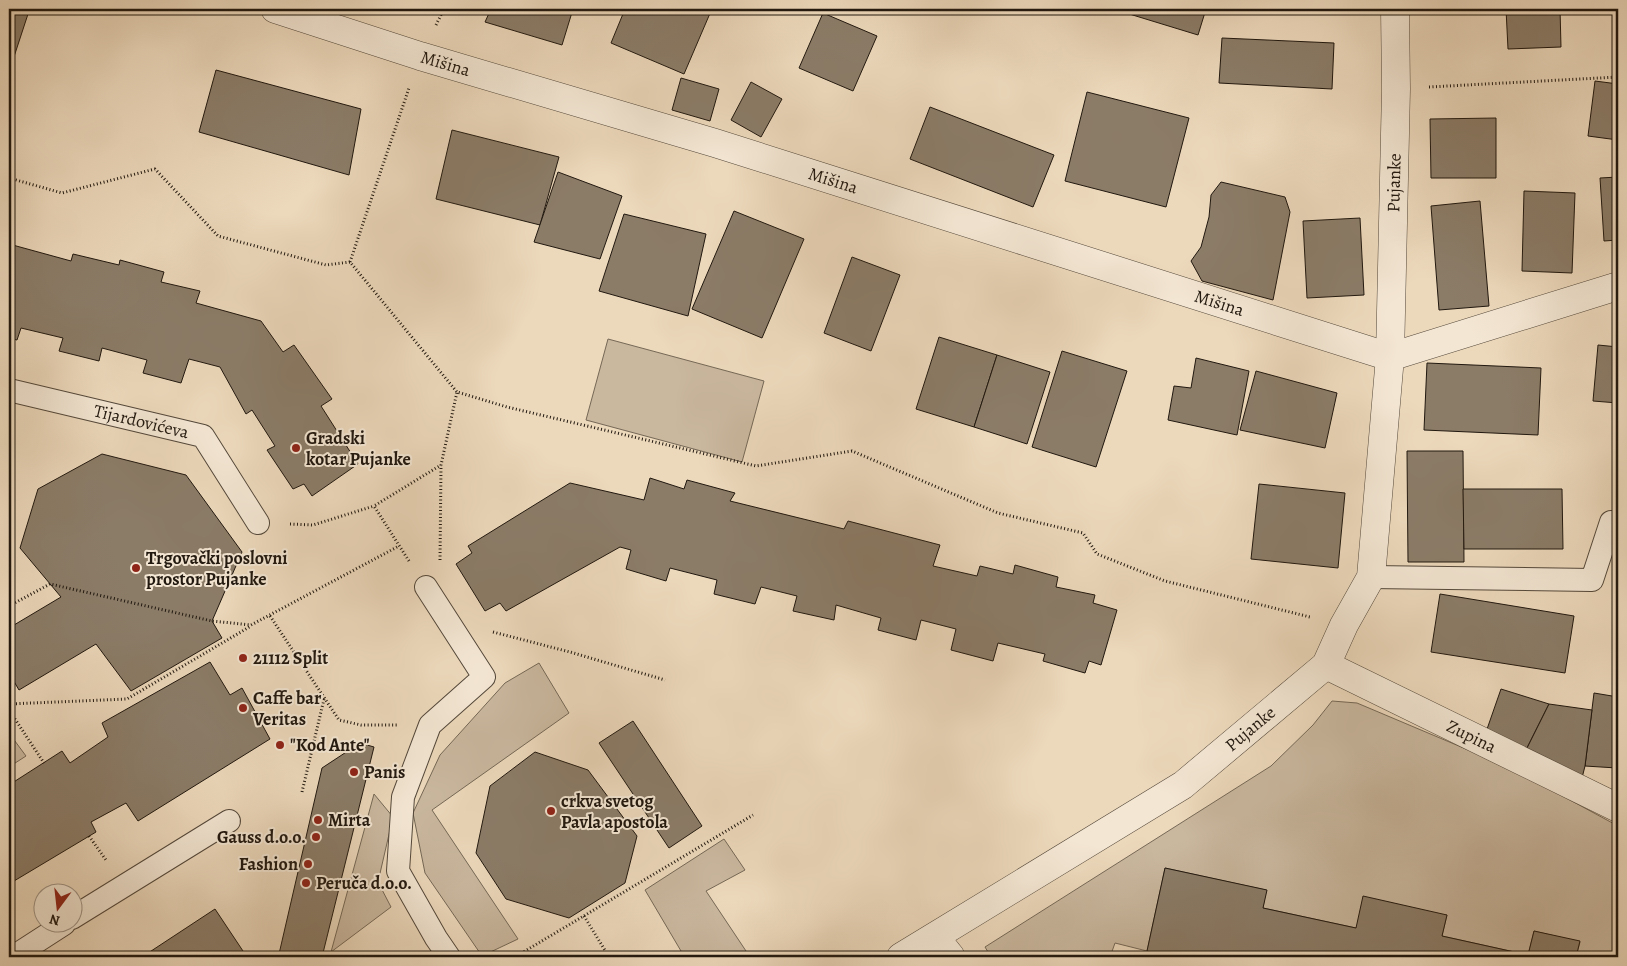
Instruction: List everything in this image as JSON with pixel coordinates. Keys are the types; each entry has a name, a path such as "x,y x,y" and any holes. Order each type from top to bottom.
{"street":[{"name":"Mišina","path":"275,9 420,56 714,144 1390,357"},
{"name":"Pujanke","path":"901,957 943,947 1183,785 1326,665 1344,625 1371,577 1390,357 1396,89 1395,9"},
{"path":"1390,357 1618,286"},
{"name":"Zupina","path":"1326,665 1618,808"}],"lane":[{"name":"Tijardovićeva","path":"9,390 203,436 258,523"},
{"path":"1371,577 1592,580 1611,522"},
{"path":"426,587 484,677 430,724 403,797 398,871 449,957"},
{"path":"82,912 229,821"},
{"path":"15,957 49,934"}],"path":[{"path":"350,262 420,56 444,9"},
{"path":"1396,89 1618,77"},
{"path":"9,178 62,193 155,169 218,236 326,265 350,262"},
{"path":"350,262 457,392 507,407 756,466 852,451 998,513 1083,532 1097,554 1165,580 1344,625"},
{"path":"440,564 441,465 457,392"},
{"path":"258,523 313,525 374,506 441,465"},
{"path":"374,506 426,587"},
{"path":"9,704 127,699 252,626 399,546"},
{"path":"9,606 50,584 212,621 252,626"},
{"path":"270,616 338,720 361,725 430,724"},
{"path":"484,629 665,680"},
{"path":"302,792 324,699"},
{"path":"9,710 44,763"},
{"path":"515,957 753,814"},
{"path":"89,836 101,853"},
{"path":"584,916 609,957"},
{"path":"265,952 268,957"}],"shaded area":[{"path":"608,339 764,381 742,462 586,420"},
{"path":"539,663 569,713 432,810 518,939 482,956 425,873 413,813 440,755 505,683"},
{"path":"1332,701 1357,703 1511,768 1618,826 1618,957 1576,957 1580,942 1534,931 1528,955 1442,936 1447,915 1356,928 1263,908 1266,890 1165,868 1147,951 1115,943 1110,957 991,957 985,947 1271,766 1313,725"},
{"path":"9,733 26,756 9,767"},
{"path":"374,794 393,817 378,882 391,907 331,952"},
{"path":"724,839 745,870 706,891 750,957 672,957 681,951 645,890"}],"building":[{"path":"9,9 28,14 9,72"},
{"path":"491,9 573,9 562,45 485,22"},
{"path":"625,9 705,9 711,11 684,74 611,43"},
{"path":"1113,9 1206,9 1198,35"},
{"path":"1506,9 1560,9 1561,47 1508,49"},
{"path":"823,13 877,36 853,91 799,68"},
{"path":"1222,38 1334,43 1332,89 1219,83"},
{"path":"216,70 361,109 349,175 199,132"},
{"path":"681,78 719,89 710,121 672,110"},
{"path":"1595,81 1618,84 1618,140 1588,136"},
{"path":"751,82 782,99 761,137 731,120"},
{"path":"1087,92 1189,118 1166,207 1065,181"},
{"path":"930,107 1054,155 1033,207 910,159"},
{"path":"1496,118 1496,178 1431,178 1430,119"},
{"path":"452,130 559,157 540,225 436,199"},
{"path":"558,172 622,196 600,259 534,242"},
{"path":"1618,177 1618,240 1604,241 1600,178"},
{"path":"1221,182 1285,197 1290,212 1273,300 1202,281 1191,261 1201,247 1209,217 1211,195"},
{"path":"1524,191 1575,193 1572,273 1522,271"},
{"path":"1480,201 1489,306 1439,310 1431,206"},
{"path":"734,211 804,239 762,338 692,309"},
{"path":"624,214 706,234 688,316 599,291"},
{"path":"1360,218 1364,295 1307,298 1303,221"},
{"path":"9,244 71,261 73,254 119,265 120,260 164,272 161,282 200,291 196,303 261,321 283,352 294,345 332,399 321,406 358,464 312,496 304,484 293,489 267,450 275,446 252,410 246,414 220,367 189,359 181,383 143,373 147,360 102,348 99,361 59,351 63,338 21,328 17,340 9,338"},
{"path":"852,257 900,275 871,351 824,333"},
{"path":"939,337 997,355 974,427 916,409"},
{"path":"1598,345 1618,347 1618,403 1593,401"},
{"path":"1062,351 1127,371 1096,467 1032,447"},
{"path":"997,355 1050,372 1027,444 974,427"},
{"path":"1196,358 1249,371 1237,435 1168,420 1174,386 1191,388"},
{"path":"1427,363 1541,368 1538,435 1424,430"},
{"path":"1256,371 1337,393 1325,448 1240,430"},
{"path":"1407,451 1463,451 1464,562 1408,562"},
{"name":"Trgovački poslovni prostor Pujanke","path":"102,454 186,475 242,552 212,621 222,638 131,691 96,644 19,690 9,673 9,628 61,597 20,548 38,489"},
{"path":"650,478 684,489 687,480 735,493 730,501 844,529 848,521 940,545 933,566 977,576 980,566 1013,574 1015,565 1058,577 1056,587 1095,595 1093,603 1117,610 1101,665 1089,661 1085,673 1043,661 1045,654 998,643 993,661 951,650 956,629 921,620 916,640 878,630 881,618 836,605 834,620 793,611 797,596 761,587 755,604 714,594 717,580 670,568 666,581 626,569 631,550 620,547 506,611 500,603 485,611 456,564 472,553 468,546 570,483 644,500"},
{"path":"1259,484 1345,493 1338,568 1251,559"},
{"path":"1463,489 1562,489 1563,549 1464,549"},
{"path":"1440,594 1574,616 1565,673 1431,652"},
{"path":"210,662 230,695 242,688 270,739 138,821 126,803 91,822 96,832 9,884 9,785 62,751 70,763 108,737 102,723"},
{"path":"1501,689 1549,704 1525,752 1486,732"},
{"path":"1594,693 1618,697 1617,768 1585,766"},
{"path":"1549,704 1592,710 1582,778 1525,752"},
{"path":"633,721 702,826 669,848 599,743"},
{"path":"360,743 374,747 322,957 281,957 279,954 322,768"},
{"name":"crkva svetog Pavla apostola","path":"535,752 588,770 637,836 625,883 569,918 506,899 476,853 490,786"},
{"path":"1165,868 1267,890 1263,908 1356,928 1363,896 1447,915 1442,936 1528,955 1534,931 1580,941 1576,957 1162,957 1162,955 1147,951"},
{"path":"215,909 247,957 142,957"}],"place":[{"name":"Gradski kotar Pujanke","path":"296,448"},
{"name":"Trgovački poslovni prostor Pujanke","path":"136,568"},
{"name":"21112 Split","path":"243,658"},
{"name":"Caffe bar Veritas","path":"243,708"},
{"name":"\"Kod Ante\"","path":"280,745"},
{"name":"Panis","path":"354,772"},
{"name":"crkva svetog Pavla apostola","path":"551,811"},
{"name":"Mirta","path":"318,820"},
{"name":"Gauss d.o.o.","path":"316,837"},
{"name":"Fashion","path":"308,864"},
{"name":"Peruča d.o.o.","path":"306,883"}]}
